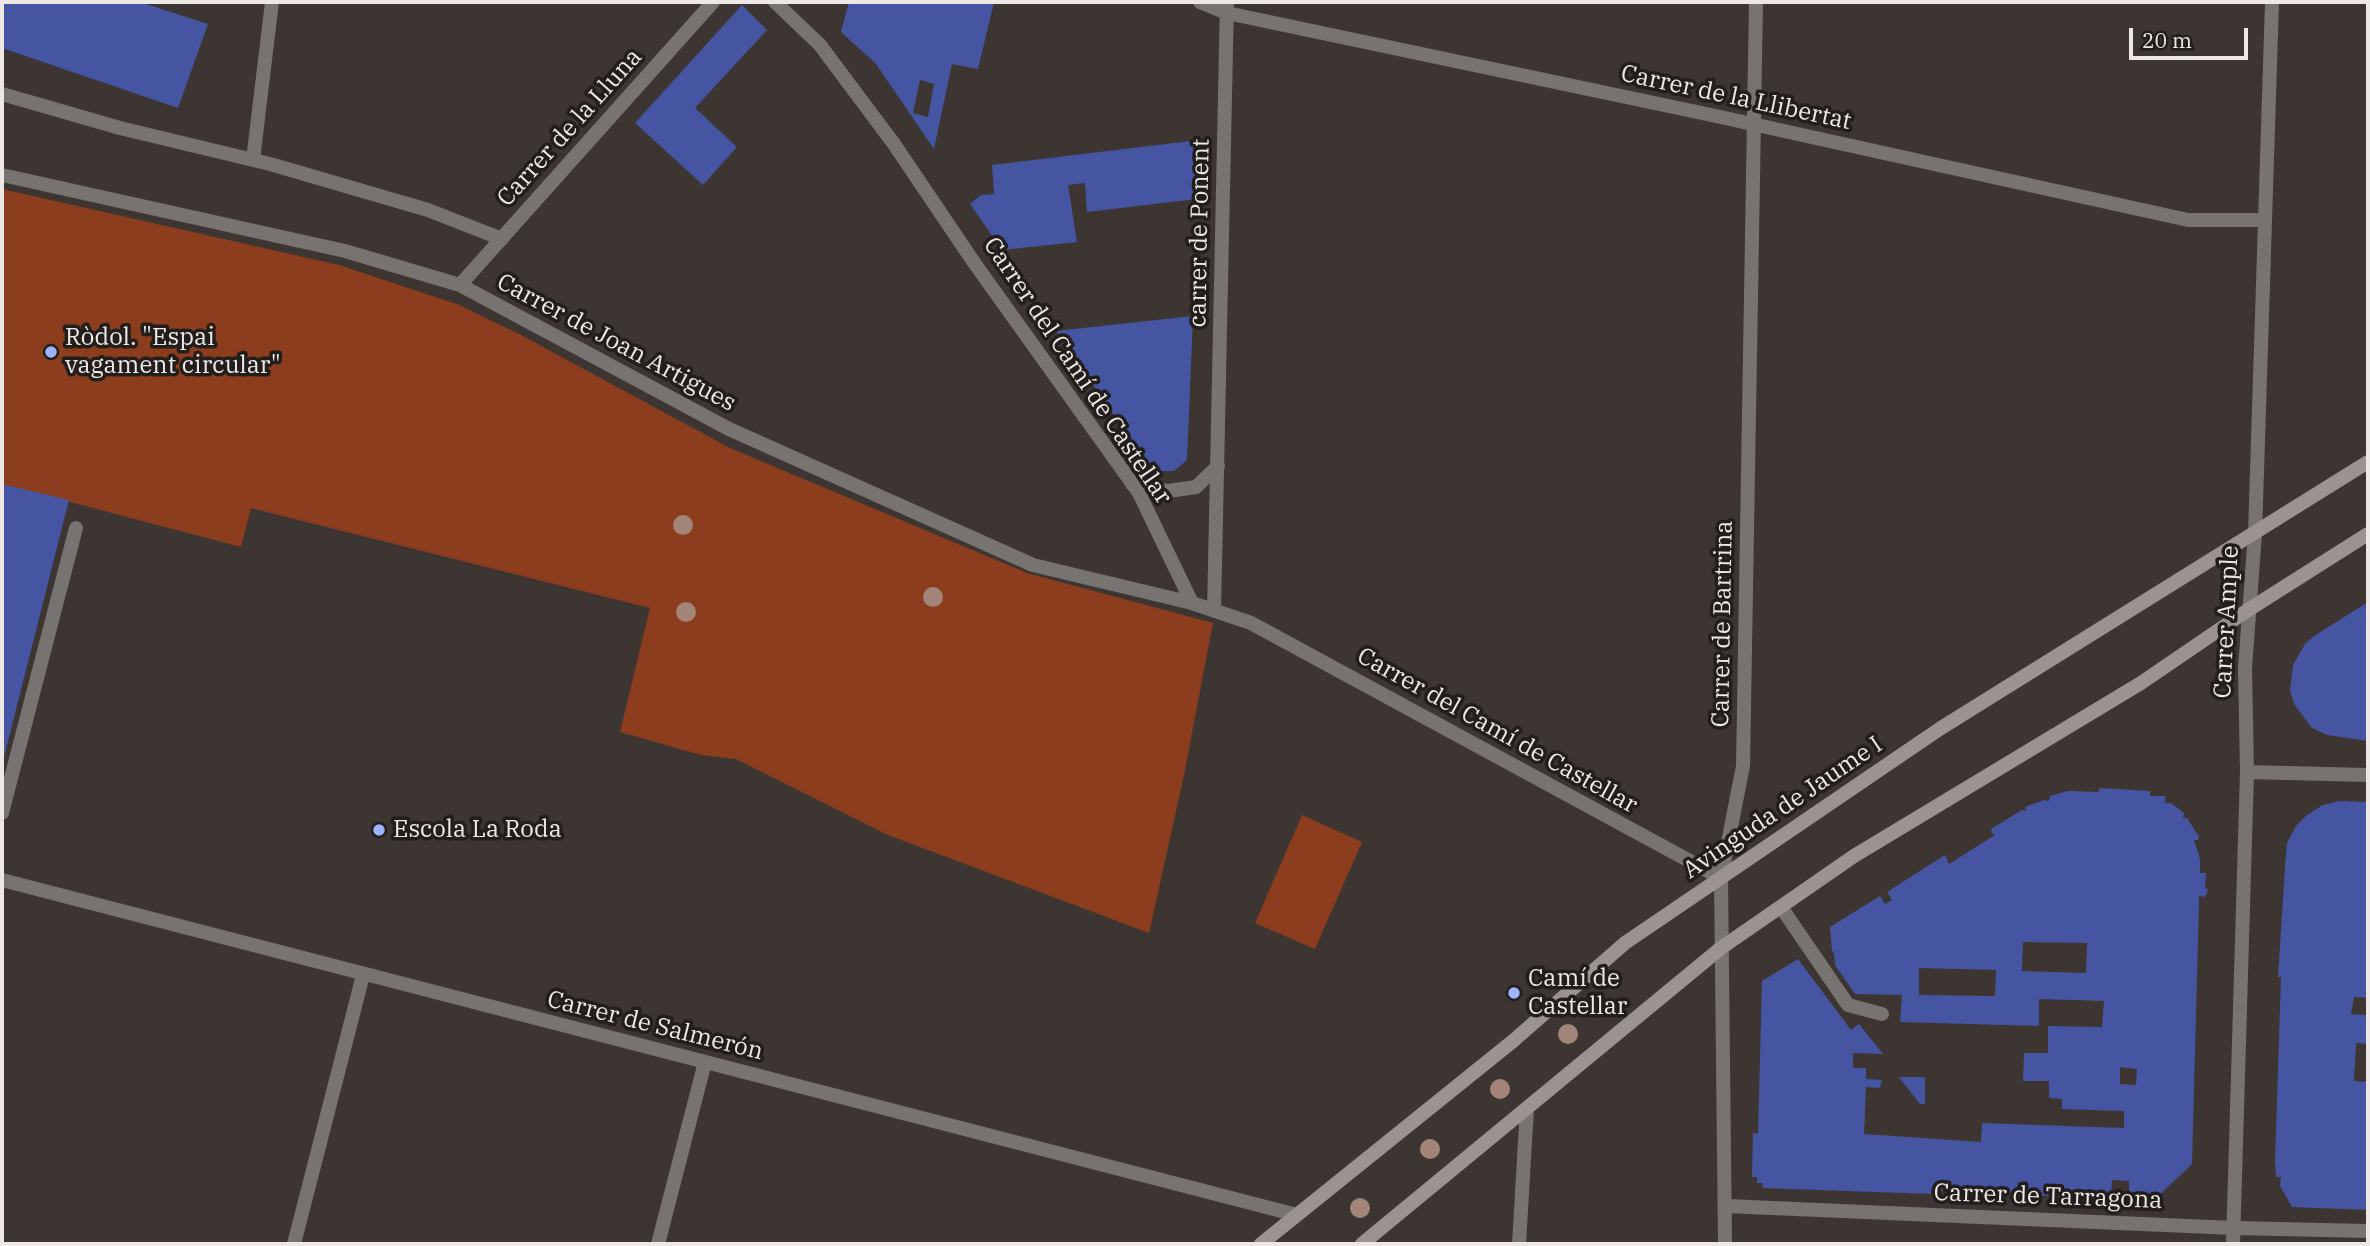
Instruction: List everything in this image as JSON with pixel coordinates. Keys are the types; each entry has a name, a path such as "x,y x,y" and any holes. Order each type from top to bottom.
{"street":[{"path":"253,160 272,2"},
{"name":"Carrer de la Lluna","path":"460,285 713,2"},
{"name":"Carrer del Camí de Castellar","path":"775,2 820,45 894,144 983,275 1139,494 1192,603 1251,623 1721,878"},
{"name":"Carrer de la Llibertat","path":"1200,2 2188,220 2265,220"},
{"name":"Carrer de Bartrina","path":"1725,1244 1721,878 1743,766 1756,2"},
{"name":"Carrer Ample","path":"2234,1244 2247,772 2245,668 2255,534 2272,2"},
{"name":"carrer de Ponent","path":"1214,611 1227,7"},
{"name":"Carrer de Joan Artigues","path":"2,94 120,128 253,160 428,210 502,239"},
{"name":"Carrer de Joan Artigues","path":"2,175 345,251 460,285 729,429 1033,565 1192,603"},
{"name":"Avinguda de Jaume I","path":"1261,1244 1513,1041 1625,943 1941,728 2368,462"},
{"path":"1132,484 1168,491 1196,486 1218,466"},
{"path":"2,813 76,528"},
{"path":"1362,1244 1721,948 1854,856 2141,683 2248,610 2368,534"},
{"path":"2247,772 2368,775"},
{"name":"Carrer de Salmerón","path":"2,880 1297,1215"},
{"path":"1782,907 1848,1005 1882,1014"},
{"path":"294,1244 363,975"},
{"path":"658,1244 705,1062"},
{"path":"1519,1244 1527,1108"},
{"name":"Carrer de Tarragona","path":"1726,1206 2234,1228 2368,1231"}],"shaded area":[{"path":"2,189 339,265 457,304 519,334 730,448 1027,573 1213,623 1184,775 1149,933 888,835 736,759 701,755 620,732 650,608 251,508 241,547 2,484"},
{"path":"1302,815 1362,842 1315,949 1255,923"}],"building":[{"path":"2,2 140,2 208,24 178,108 2,48"},
{"path":"849,2 994,2 978,69 952,64 934,149 876,64 841,32","holes":["920,80 934,84 928,117 913,113"]},
{"path":"742,5 767,30 695,108 737,147 703,185 635,123"},
{"path":"1199,140 1197,199 1087,212 1085,183 1068,185 1077,242 1002,250 970,204 981,195 994,194 992,165"},
{"path":"1193,316 1187,460 1174,471 1158,471 1146,462 1056,331"},
{"path":"2,484 69,500 2,765"},
{"path":"2368,602 2368,741 2327,735 2312,728 2294,704 2290,691 2293,665 2305,644 2314,636"},
{"path":"2099,788 2150,791 2150,796 2165,796 2165,803 2171,803 2184,813 2183,818 2187,818 2199,837 2194,840 2200,859 2200,873 2206,873 2205,887 2208,890 2205,897 2199,896 2192,1164 2156,1198 2129,1197 2129,1181 2112,1180 2111,1197 2086,1198 1933,1190 1931,1194 1763,1188 1762,1183 1757,1183 1757,1177 1752,1177 1753,1133 1758,1134 1762,981 1798,959 1851,1030 1859,1024 1883,1054 1853,1053 1853,1068 1866,1068 1866,1079 1882,1080 1880,1088 1866,1087 1864,1134 1981,1142 1982,1123 2124,1128 2124,1111 2062,1109 2062,1099 2049,1098 2049,1081 2023,1081 2024,1053 2048,1053 2048,1026 2102,1027 2104,1001 2039,999 2039,1026 1900,1022 1902,995 1855,994 1835,965 1830,927 1880,896 1885,904 1892,900 1887,892 1945,855 1949,864 1995,835 1991,829 2022,810 2026,811 2025,807 2044,800 2049,801 2050,796 2068,791 2099,792","holes":["2023,942 2087,943 2086,973 2022,971","1919,968 1996,970 1995,996 1919,995","2120,1067 2137,1069 2136,1085 2120,1084"]},
{"path":"2339,801 2368,802 2368,998 2354,997 2351,1014 2368,1015 2368,1044 2356,1043 2354,1081 2368,1082 2368,1210 2292,1207 2280,1186 2281,1177 2276,1177 2281,977 2278,977 2287,843 2296,826 2307,815 2323,805"},
{"path":"1899,1077 1925,1077 1925,1104 1920,1104"}],"place":[{"name":"Ròdol. \"Espai vagament circular\"","path":"51,352"},
{"name":"Escola La Roda","path":"379,830"},
{"name":"Camí de Castellar","path":"1514,993"}]}
